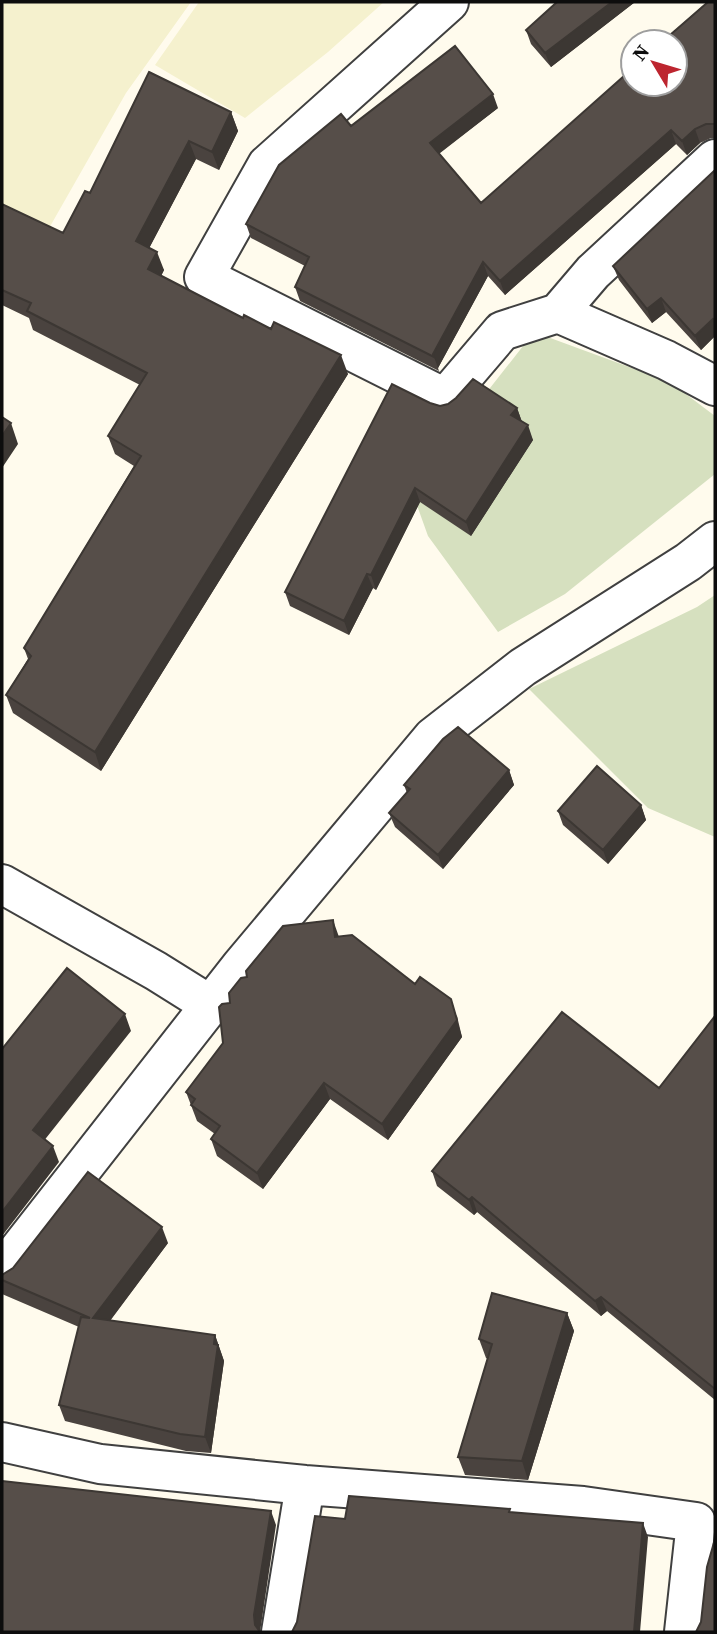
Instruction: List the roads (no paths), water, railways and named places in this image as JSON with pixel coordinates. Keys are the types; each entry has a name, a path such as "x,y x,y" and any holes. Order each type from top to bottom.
{"street":[{"path":"449,2 267,165 204,277 445,398 502,331 558,313 593,272 715,159"},
{"path":"558,313 666,360 715,386"},
{"path":"2,1271 241,966 433,737 523,667 688,562 715,541"},
{"path":"2,884 156,971 212,1006"},
{"path":"2,1442 100,1464 305,1485 583,1506 696,1522 684,1632"},
{"path":"281,1632 305,1485"}]}
